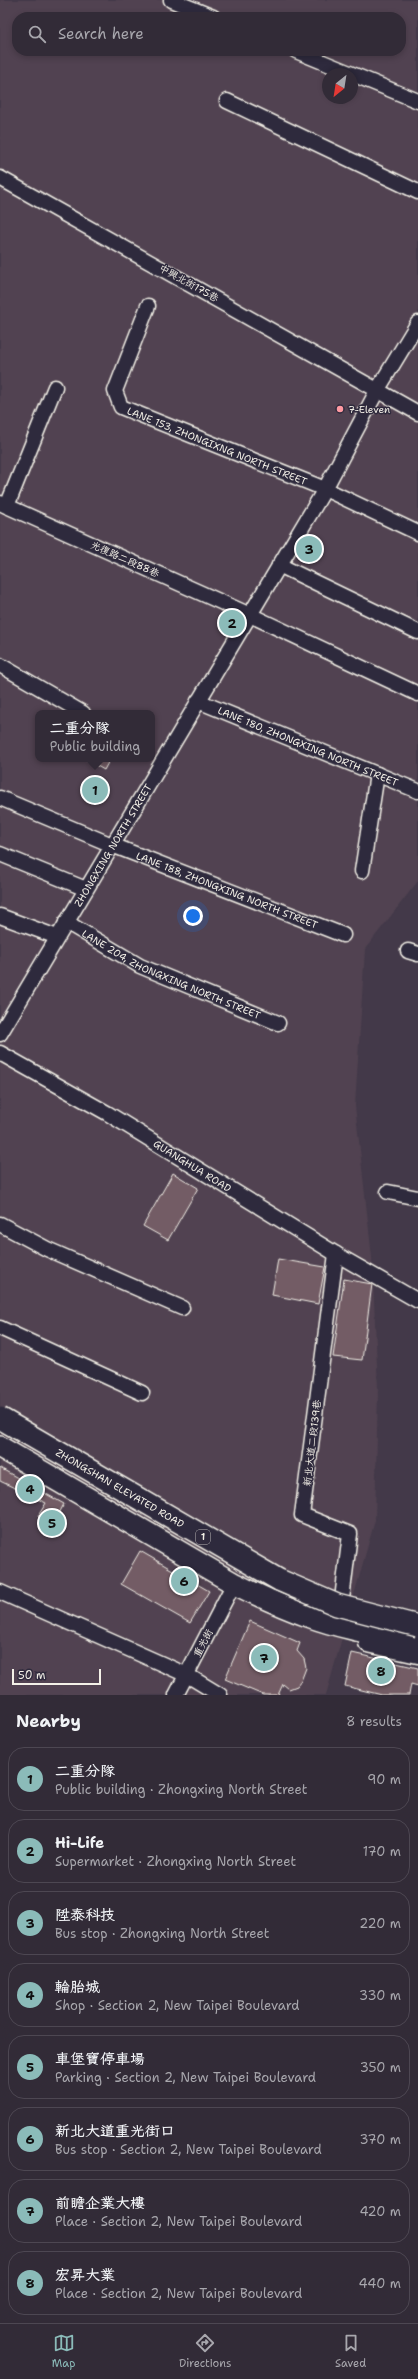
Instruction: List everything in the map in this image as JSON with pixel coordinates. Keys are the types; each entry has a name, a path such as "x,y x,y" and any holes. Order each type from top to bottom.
{"highway":[{"name":"ZHONGSHAN ELEVATED ROAD","path":"0,1418 279,1580 337,1605 418,1626"},
{"path":"0,1433 236,1569 285,1594 332,1611 374,1620 418,1623"},
{"name":"1","path":"0,1447 235,1584 267,1600 309,1616 357,1630 418,1643"}],"main road":[{"name":"1","path":"0,1410 241,1552 296,1581 342,1599 418,1620"},
{"path":"0,1458 230,1591 270,1611 310,1625 418,1654"}],"street":[{"path":"171,0 201,12"},
{"path":"308,56 418,101"},
{"path":"226,101 418,192"},
{"name":"中興北街175巷","path":"0,178 378,389 418,413"},
{"name":"LANE 153, ZHONGIXNG NORTH STREET","path":"148,306 115,391 121,406 325,489 418,533"},
{"name":"ZHONGXING NORTH STREET","path":"157,756 198,701 250,615 325,489 378,389 418,323"},
{"path":"3,504 54,387"},
{"name":"光復路二段88巷","path":"3,504 250,615 418,694"},
{"path":"279,565 418,632"},
{"path":"0,665 78,710"},
{"name":"LANE 180, ZHONGXING NORTH STREET","path":"198,701 418,791"},
{"name":"ZHONGXING NORTH STREET","path":"0,1034 112,845 154,762"},
{"path":"362,871 378,774"},
{"name":"LANE 188, ZHONGXING NORTH STREET","path":"0,798 112,845 343,935"},
{"path":"0,854 86,889"},
{"path":"0,916 57,937"},
{"name":"LANE 204, ZHONGXING NORTH STREET","path":"66,922 140,966 278,1023"},
{"name":"GUANGHUA ROAD","path":"0,1053 108,1113 336,1254 418,1301"},
{"path":"388,1192 418,1198"},
{"path":"0,1224 46,1249 182,1308"},
{"name":"新北大道二段139巷","path":"336,1254 302,1515 350,1534 342,1599"},
{"path":"0,1328 142,1393"},
{"name":"重光街","path":"176,1695 230,1591"},
{"path":"0,1592 187,1675 220,1695"}],"shaded area":[{"path":"0,0 418,0 418,881 365,949 355,1106 372,1257 378,1388 375,1520 326,1695 0,1695"}],"building":[{"path":"90,762 108,762 104,770"},
{"path":"173,1173 198,1188 168,1240 143,1226"},
{"path":"278,1259 325,1267 318,1304 272,1295"},
{"path":"344,1279 372,1284 362,1360 333,1357"},
{"path":"0,1468 64,1504 53,1525 38,1516 46,1503 0,1481"},
{"path":"140,1551 209,1591 190,1623 121,1584"},
{"path":"250,1621 300,1643 297,1651 304,1659 306,1668 301,1681 297,1686 289,1689 283,1684 278,1695 263,1695 225,1679"},
{"path":"352,1653 418,1668 418,1686 411,1684 409,1695 382,1695 345,1686"}],"place":[{"name":"7-Eleven","path":"340,409"},
{"name":"陞泰科技","path":"309,549"},
{"name":"Hi-Life","path":"232,623"},
{"name":"二重分隊","path":"95,790"},
{"name":"輪胎城","path":"30,1489"},
{"name":"車堡寶停車場","path":"52,1523"},
{"name":"新北大道重光街口","path":"184,1581"},
{"name":"前瞻企業大樓","path":"264,1658"},
{"name":"宏昇大業","path":"381,1671"}]}
